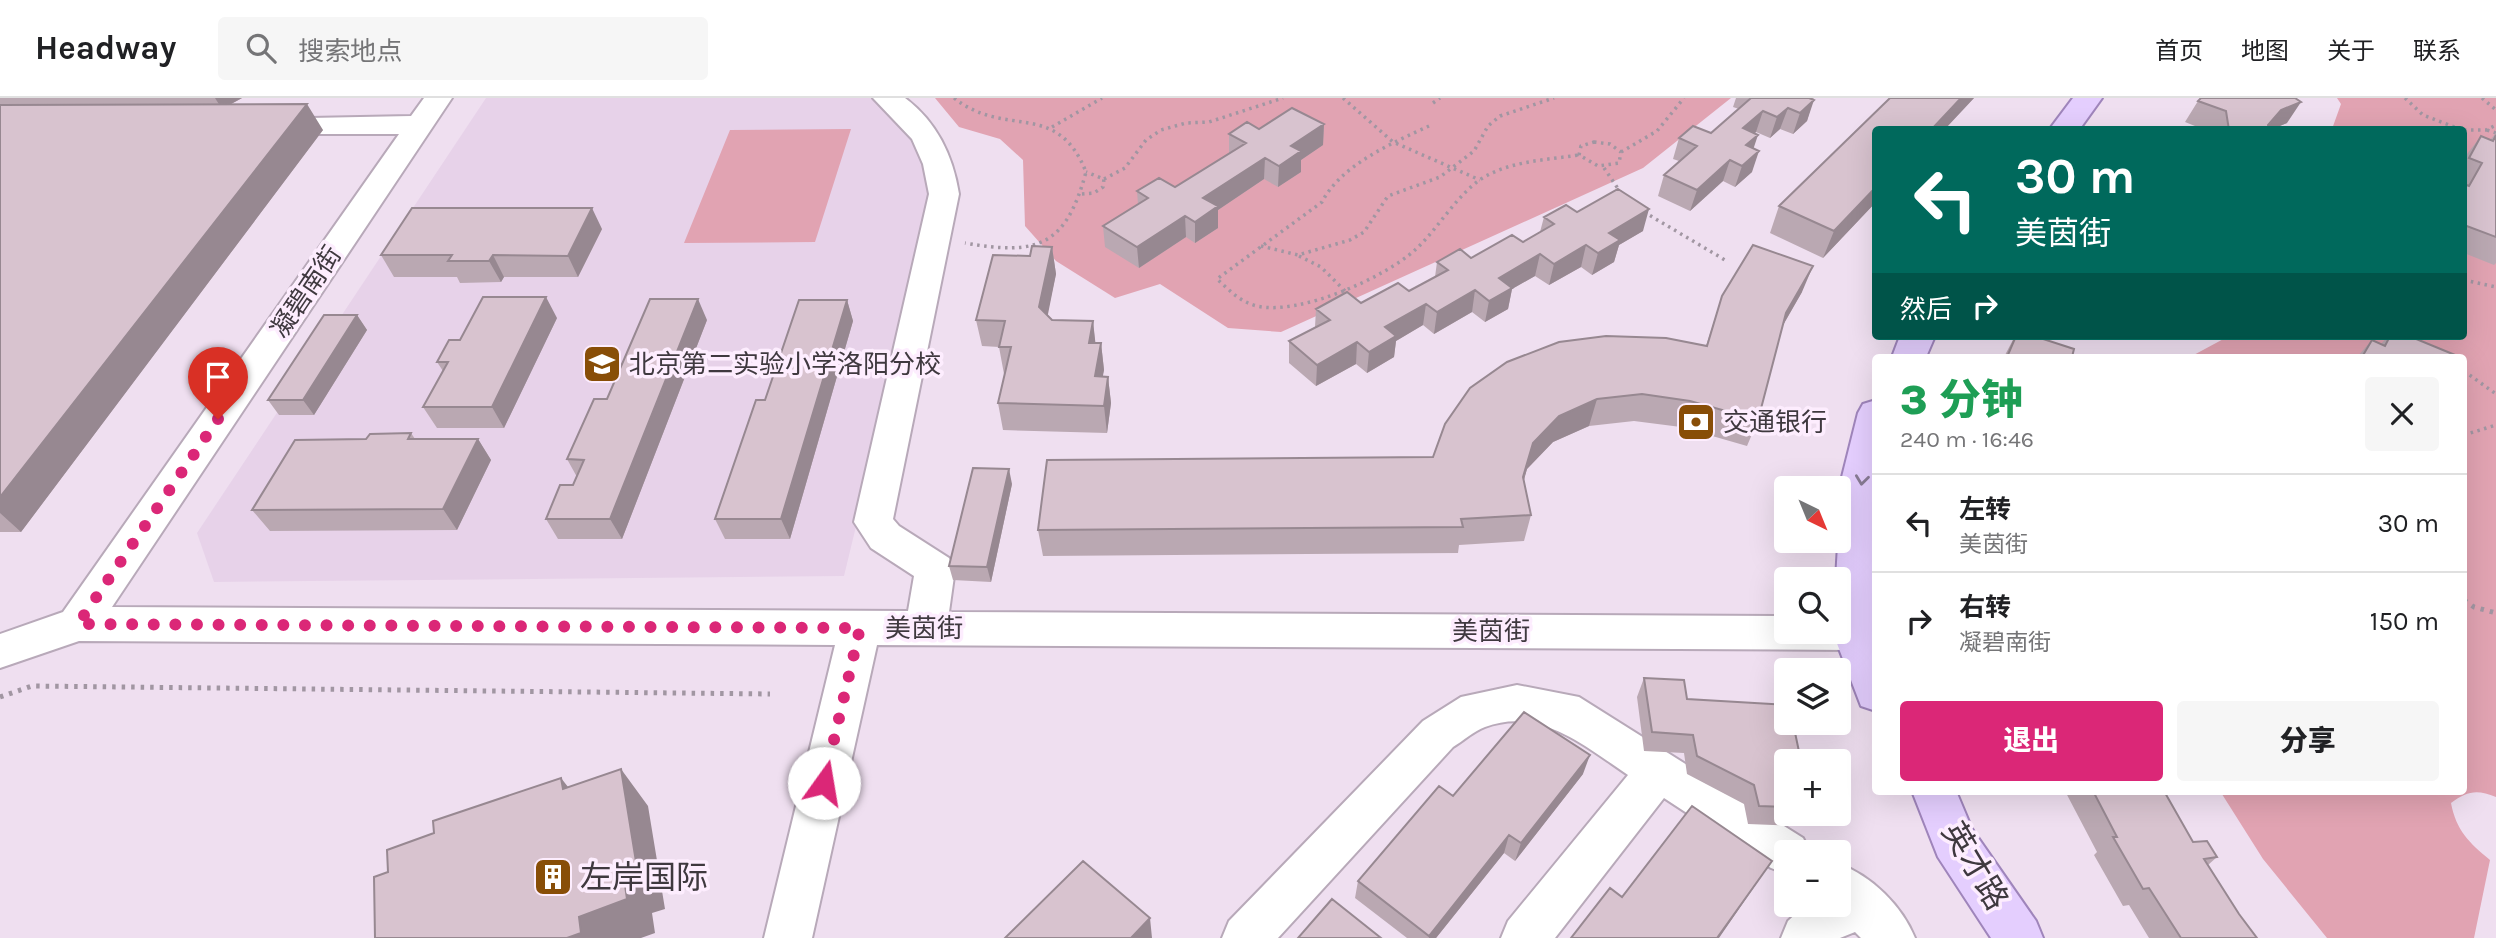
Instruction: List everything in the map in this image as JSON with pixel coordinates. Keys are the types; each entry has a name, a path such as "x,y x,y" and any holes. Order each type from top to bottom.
{"main road":[{"path":"2066,126 2088,98"},
{"path":"2085,126 2107,98"},
{"path":"1872,430 1861,477 1872,656"},
{"name":"英才路","path":"1914,795 1932,844 1992,938"},
{"name":"英才路","path":"1936,795 1954,842 2019,938"}],"street":[{"path":"887,98 908,112 926,134 940,166 944,194 937,237 873,522 885,537 934,569 926,628"},
{"path":"244,126 429,111"},
{"name":"凝碧南街","path":"78,624 429,111"},
{"name":"美茵街","path":"0,651 78,624 860,628 1869,628"},
{"path":"788,938 860,628"},
{"path":"1246,938 1438,734 1476,710 1517,703 1564,710 1774,845"},
{"path":"1525,938 1658,771"},
{"path":"1805,938 1821,922 1864,910"}],"path":[{"path":"937,237 1010,251 1037,246 1060,236 1082,194 1086,172 1070,141 1052,127 986,119 968,110 954,98"},
{"path":"1052,127 1102,98"},
{"path":"1104,179 1125,168 1146,140 1161,130 1186,123 1209,122 1283,98"},
{"path":"1343,98 1355,104 1379,132 1394,142 1480,180"},
{"path":"1433,103 1440,98"},
{"path":"1298,255 1350,240 1364,232 1388,197 1403,188 1440,177 1474,151 1488,126 1500,116 1554,98"},
{"path":"1621,152 1648,140 1664,126 1684,98"},
{"path":"2405,98 2414,110 2449,126"},
{"path":"2482,98 2496,107"},
{"path":"2486,130 2496,125"},
{"path":"1429,126 1394,142 1331,185 1322,202 1217,279 1236,299 1259,308 1287,306 1346,292 1373,282 1395,267 1443,222 1480,180 1524,164 1579,155"},
{"path":"2467,130 2496,133"},
{"path":"1579,155 1581,146 1594,142 1610,144 1621,152"},
{"path":"1579,155 1588,164 1604,168 1619,163 1621,152"},
{"path":"1604,168 1627,200"},
{"path":"1086,172 1097,174 1104,179"},
{"path":"1082,194 1094,193 1103,187 1104,179"},
{"path":"1637,207 1725,260"},
{"path":"1260,246 1298,255 1321,267 1346,292"},
{"path":"2467,281 2496,287"},
{"path":"2467,373 2496,394"},
{"path":"2467,434 2496,425"},
{"path":"2467,602 2474,607 2496,613"},
{"path":"0,697 32,686 770,694"}],"shaded area":[{"name":"北京第二实验小学洛阳分校","path":"486,98 874,98 926,153 936,196 844,576 214,582 197,533"},
{"path":"935,98 1731,98 1643,168 1281,332 1228,328 1160,284 1115,298 1056,261 1025,226 1023,160 1000,139 959,127"},
{"path":"2337,98 2496,98 2496,797 2483,793 2467,794 2467,354 2196,354 2222,340 2467,340 2467,126 2333,126 2341,104"},
{"path":"851,129 815,242 684,243 730,130"},
{"path":"2223,795 2464,795 2451,803 2456,821 2464,835 2490,860 2474,938 2327,938 2263,859"}],"building":[{"path":"1751,98 1814,100 1800,113 1788,108 1777,117 1763,111 1743,128 1758,135 1746,145 1759,151 1742,166 1730,160 1697,190 1664,175 1697,146 1679,138 1693,126 1711,133"},
{"path":"1890,98 1961,98 1935,126 1872,126 1872,191 1834,231 1779,206"},
{"path":"2201,98 2295,98 2301,102 2281,110 2268,126 2228,126 2226,111 2198,101"},
{"path":"307,104 0,497 0,105"},
{"path":"1292,108 1324,124 1291,146 1301,151 1279,166 1265,158 1203,198 1218,206 1195,222 1185,216 1137,247 1103,226 1148,198 1137,191 1159,178 1175,187 1246,143 1229,134 1247,122 1259,129"},
{"path":"2496,135 2496,237 2467,226 2467,185 2469,186 2482,163 2469,158 2481,136 2493,141"},
{"path":"1618,189 1649,209 1609,233 1620,240 1598,253 1586,245 1554,264 1540,254 1499,278 1512,288 1489,301 1475,290 1437,312 1426,304 1385,327 1396,336 1369,352 1357,342 1317,365 1289,341 1330,320 1316,309 1347,292 1361,303 1398,283 1409,291 1448,270 1437,262 1460,249 1471,258 1512,235 1523,242 1554,224 1544,217 1566,205 1577,212"},
{"path":"412,208 592,208 568,256 493,255 489,261 448,261 452,255 381,255"},
{"path":"1753,245 1813,266 1786,313 1758,420 1690,401 1642,394 1597,399 1559,416 1533,443 1523,477 1531,515 1461,519 1463,527 1038,530 1047,460 1433,457 1445,424 1470,388 1507,362 1559,342 1606,336 1666,338 1707,346 1722,296"},
{"path":"1032,246 1052,247 1039,307 1052,320 1093,321 1089,343 1101,343 1095,376 1108,377 1104,406 998,403 1011,347 999,347 1005,321 976,320 993,255 1030,256"},
{"path":"483,297 546,297 492,407 423,407 448,362 437,362 449,340 460,340"},
{"path":"650,299 698,299 610,519 546,519 560,485 573,485 584,460 567,459 594,399 607,399"},
{"path":"799,300 847,300 781,519 715,519 756,400 765,400"},
{"path":"324,315 357,315 303,400 268,400"},
{"path":"2014,340 2046,340 2074,349 2073,354 2008,354"},
{"path":"2372,340 2385,346 2388,340 2419,340 2453,354 2364,354"},
{"path":"411,433 408,439 478,439 443,509 252,510 295,440 366,439 370,434"},
{"path":"973,468 1009,469 987,567 949,566"},
{"path":"1644,678 1684,680 1687,699 1774,704 1774,735 1796,735 1798,749 1774,749 1774,807 1759,806 1754,785 1697,756 1693,735 1652,732"},
{"path":"1524,712 1590,755 1521,843 1509,835 1429,936 1358,881 1439,786 1453,796"},
{"path":"621,769 638,874 624,878 627,899 579,917 581,933 567,938 375,938 374,877 388,872 387,850 434,833 433,821 561,778 563,789"},
{"path":"2095,795 2166,795 2193,842 2207,841 2217,857 2204,859 2257,938 2181,938 2149,888 2143,889 2113,837 2117,837"},
{"path":"1692,806 1772,861 1717,938 1571,938 1610,888 1622,897"},
{"path":"1083,861 1150,918 1131,938 1005,938"},
{"path":"1332,899 1381,938 1298,938"}],"place":[{"name":"北京第二实验小学洛阳分校","path":"602,364"},
{"name":"交通银行","path":"1696,422"},
{"name":"左岸国际","path":"553,877"}],"route":[{"path":"218,419 78,624 860,628 824,783"}]}
